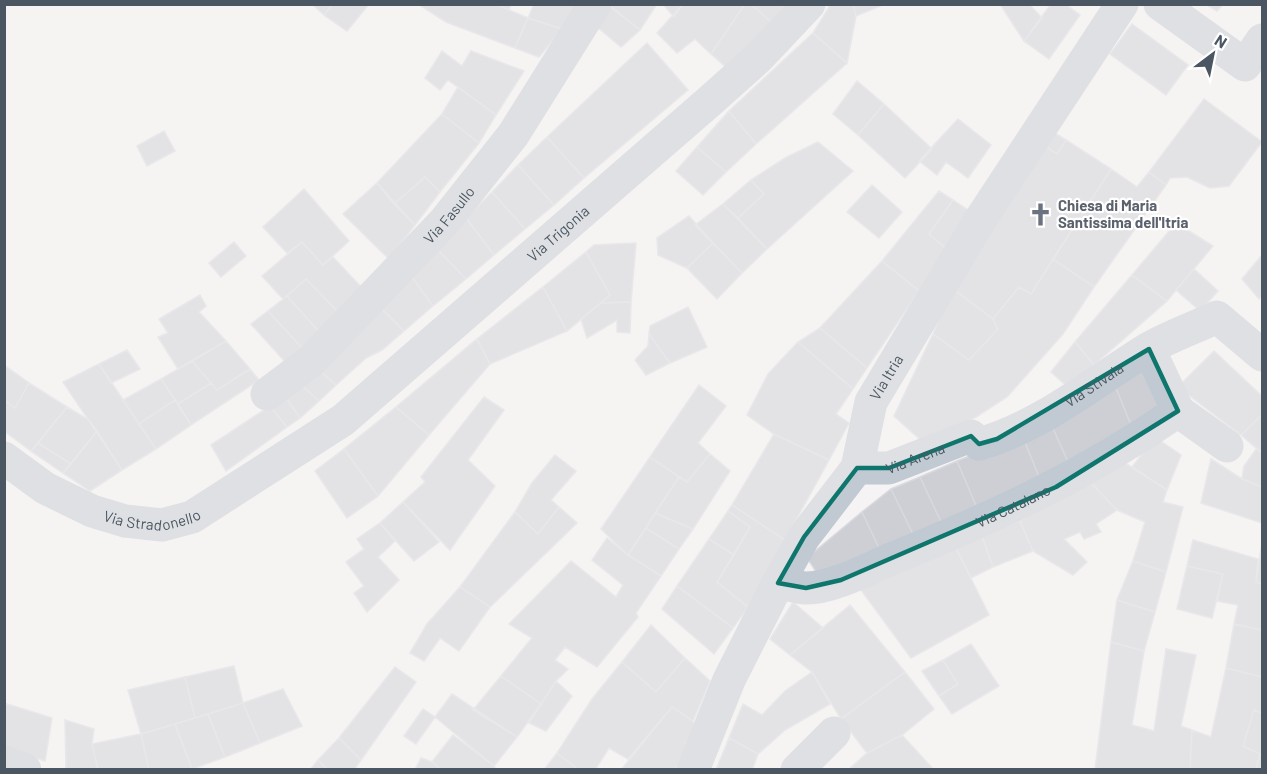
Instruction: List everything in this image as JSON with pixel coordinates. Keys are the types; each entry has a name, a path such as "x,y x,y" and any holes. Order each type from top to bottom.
{"street":[{"name":"Via Fasullo","path":"267,394 311,361 444,222 513,135 595,4"},
{"name":"Via Trigonia","path":"297,449 343,420 759,57 809,4"},
{"name":"Via Itria","path":"693,770 729,680 778,582 804,537 857,468 872,402 980,220 1122,4"},
{"path":"1160,4 1245,65 1263,40"},
{"name":"Via Stivala","path":"971,436 979,444 997,439 1065,403 1149,349 1217,317 1263,355"},
{"path":"1149,349 1178,411 1227,446"},
{"name":"Via Catalano","path":"778,582 806,588 841,580 957,532 1056,487 1130,445 1178,411"},
{"name":"Via Arena","path":"857,468 889,468 971,436"},
{"name":"Via Stradonello","path":"4,458 45,488 92,512 125,521 162,525 192,517 297,449"},
{"path":"796,770 834,733"},
{"path":"4,762 25,770"}],"highlighted area":[{"path":"1149,349 1178,411 1056,487 841,580 806,588 778,583 804,537 857,468 889,468 971,436 979,444 997,439"}],"building":[{"path":"312,4 333,4 324,15"},
{"path":"333,4 369,4 347,31 324,15"},
{"path":"418,4 495,4 528,18 515,48 446,22"},
{"path":"495,4 511,4 509,10"},
{"path":"534,4 572,4 578,7 562,29 528,18"},
{"path":"608,4 657,4 640,30"},
{"path":"663,4 683,4 674,17"},
{"path":"683,4 745,4 711,54 695,39 677,53 657,33"},
{"path":"745,4 751,4 772,23 728,69 711,54"},
{"path":"751,4 786,4 772,23"},
{"path":"831,4 853,4 856,16 847,63 813,33"},
{"path":"853,4 885,4 856,16"},
{"path":"1000,4 1029,4 1042,18 1024,41"},
{"path":"1051,4 1065,4 1080,15 1049,59 1024,41"},
{"path":"1205,4 1223,4 1217,11"},
{"path":"608,5 640,30 621,47 596,26"},
{"path":"528,18 562,29 539,57 515,48"},
{"path":"1132,24 1188,65 1166,95 1110,54"},
{"path":"813,33 847,63 756,144 729,111"},
{"path":"647,43 688,90 584,178 547,137"},
{"path":"442,51 462,66 471,51 524,71 496,115 448,80 440,90 425,78"},
{"path":"857,81 884,104 858,135 833,114"},
{"path":"458,87 496,115 479,143 442,114"},
{"path":"1204,99 1262,142 1229,186 1210,188 1187,177 1170,178 1166,185 1149,172"},
{"path":"884,104 932,149 905,178 858,135"},
{"path":"729,111 756,144 726,172 697,147"},
{"path":"442,114 479,143 440,192 425,177 394,204 377,183"},
{"path":"958,119 991,145 968,178 946,162 937,175 919,161"},
{"path":"1050,130 1066,140 1057,154 1042,144"},
{"path":"164,131 175,151 147,166 137,146"},
{"path":"547,137 584,178 554,205 518,165"},
{"name":"Chiesa di Maria Santissima dell'Itria","path":"1066,140 1111,169 1031,294 1019,287 993,319 952,288 1042,144 1057,154"},
{"path":"818,142 853,171 767,249 738,218 764,194 751,180 785,158"},
{"path":"697,147 726,172 703,195 676,171"},
{"path":"518,165 554,205 525,229 492,192"},
{"path":"1111,169 1137,187 1149,172 1166,185 1094,287 1053,259"},
{"path":"425,177 440,192 415,225 394,204"},
{"path":"751,180 764,194 738,218 723,204"},
{"path":"377,183 415,225 389,259 343,214"},
{"path":"872,185 902,212 879,238 847,212"},
{"path":"304,189 349,241 323,265 302,242 287,253 263,227"},
{"path":"939,191 953,200 929,234 947,249 919,291 882,261"},
{"path":"492,192 525,229 494,255 466,218"},
{"path":"953,200 968,210 947,249 929,234"},
{"path":"723,204 767,249 742,273 695,225"},
{"path":"689,216 713,243 687,268 658,255 657,238"},
{"path":"466,218 494,255 466,279 435,247"},
{"path":"1176,223 1213,246 1167,301 1132,275"},
{"path":"234,242 246,256 221,277 209,263"},
{"path":"302,242 323,265 333,257 364,290 342,316 306,279 283,299 262,276"},
{"path":"636,243 631,302 601,303 610,295 586,252 594,245"},
{"path":"713,243 742,273 717,299 687,268"},
{"path":"435,247 466,279 433,306 409,273"},
{"path":"586,252 610,295 567,331 543,287"},
{"path":"1262,255 1262,296 1259,299 1242,279"},
{"path":"1053,259 1094,287 1063,334 1007,397 976,417 923,442 894,416 933,334 969,360 998,329 993,319 1019,287 1031,294"},
{"path":"882,261 919,291 867,368 820,328"},
{"path":"1194,269 1218,291 1200,311 1176,290"},
{"path":"409,273 433,306 404,331 379,306"},
{"path":"1132,275 1167,301 1094,365 1075,342"},
{"path":"306,279 342,316 321,334 287,296"},
{"path":"543,287 567,331 490,364 477,339"},
{"path":"952,288 993,319 998,329 969,360 933,334"},
{"path":"200,295 206,306 199,312 226,341 178,369 158,337 168,333 159,319"},
{"path":"287,296 321,334 303,349 268,311"},
{"path":"631,302 630,333 617,332 617,320 587,338 581,319 601,303"},
{"path":"379,306 404,331 382,350 366,358 336,385 317,368"},
{"path":"688,307 707,347 670,363 649,334 650,326"},
{"path":"268,311 303,349 287,364 251,324"},
{"path":"820,328 867,368 853,389 798,342"},
{"path":"649,334 670,363 646,375 635,360 648,346"},
{"path":"477,339 490,364 429,435 396,407"},
{"path":"226,341 250,369 217,390 192,361"},
{"path":"798,342 853,389 836,414 849,423 829,460 774,434 747,415 768,374"},
{"path":"1075,342 1094,365 1070,389 1051,372"},
{"path":"127,350 140,369 111,383 99,364"},
{"path":"1214,351 1262,396 1262,415 1241,435 1178,387"},
{"path":"192,361 211,383 178,404 161,379"},
{"path":"99,364 156,449 122,470 63,382"},
{"path":"4,365 29,383 15,408 4,400"},
{"path":"1145,366 1165,405 1131,425 1116,388"},
{"path":"317,368 336,385 319,401 301,385"},
{"path":"250,369 259,380 191,425 178,404 211,383 217,390"},
{"path":"161,379 175,400 139,424 123,400"},
{"path":"29,383 67,407 31,451 4,431 4,400 15,408"},
{"path":"301,385 319,401 300,418 285,396"},
{"path":"699,385 726,406 698,443 710,454 687,482 650,457"},
{"path":"1116,388 1131,425 1070,466 1051,424"},
{"path":"285,396 300,418 287,427 270,406"},
{"path":"484,397 504,410 468,460 495,486 450,550 403,502 425,482 421,477"},
{"path":"175,400 191,425 156,449 139,424"},
{"path":"270,406 287,427 226,471 211,445"},
{"path":"67,407 89,420 97,431 71,464 38,443"},
{"path":"396,407 429,435 378,496 344,449"},
{"path":"1262,415 1262,453 1241,435"},
{"path":"1051,424 1070,466 1040,479 1022,435"},
{"path":"97,431 122,470 90,491 63,473"},
{"path":"774,434 829,460 785,540 732,505"},
{"path":"1022,435 1040,479 977,508 957,461"},
{"path":"1155,437 1181,455 1167,490 1132,467"},
{"path":"38,443 71,464 63,473 31,451"},
{"path":"1257,448 1262,453 1262,487 1242,479 1244,466"},
{"path":"344,449 378,496 347,518 315,471"},
{"path":"710,454 730,471 693,529 655,513 679,477 687,482"},
{"path":"555,455 576,471 551,500 559,507 538,534 515,512 532,483"},
{"path":"650,457 679,477 628,555 601,529"},
{"path":"1119,459 1167,490 1163,502 1183,507 1166,572 1133,561 1145,522 1117,510 1089,481"},
{"path":"1211,459 1242,479 1262,487 1262,523 1201,503"},
{"path":"957,461 977,508 942,524 920,477"},
{"path":"920,477 942,524 914,536 891,489"},
{"path":"1089,481 1117,510 1096,524 1101,532 1084,539 1080,532 1064,539 1087,562 1073,575 1033,551 1020,521"},
{"path":"891,489 914,536 880,550 862,512"},
{"path":"403,502 439,542 414,561 380,523"},
{"path":"732,505 785,540 748,607 717,582 750,527 728,511"},
{"path":"559,507 577,523 490,607 460,587 515,512 538,534"},
{"path":"728,511 750,527 734,555 709,539"},
{"path":"862,512 880,550 819,576 807,558"},
{"path":"655,513 693,529 679,549 646,528"},
{"path":"1020,521 1033,551 993,567 982,536"},
{"path":"380,523 395,541 378,557 399,580 367,612 354,593 364,586 346,562 364,549 357,539"},
{"path":"646,528 679,549 661,576 628,555"},
{"path":"982,536 993,567 971,578 955,546"},
{"path":"607,538 628,555 661,576 636,613 638,617 597,667 565,647 555,660 568,669 556,681 541,704 501,676 532,638 509,624 571,561 616,597 623,585 592,560"},
{"path":"709,539 734,555 717,582 748,607 733,628 677,586"},
{"path":"1193,540 1258,559 1256,582 1262,584 1262,630 1234,624 1238,605 1217,601 1223,574 1187,566"},
{"path":"1262,543 1262,584 1256,582"},
{"path":"955,546 989,615 911,658 856,583"},
{"path":"1133,561 1166,572 1155,612 1117,600"},
{"path":"1187,566 1223,574 1212,618 1177,609"},
{"path":"677,586 733,628 714,654 662,609"},
{"path":"460,587 490,607 459,651 440,638 424,661 410,653 427,624"},
{"path":"1117,600 1155,612 1144,651 1111,642"},
{"path":"793,602 823,628 790,655 770,639"},
{"path":"850,605 905,672 841,719 812,672 790,655"},
{"path":"1234,624 1262,630 1262,677 1226,668"},
{"path":"651,625 685,658 656,692 622,662"},
{"path":"1111,642 1144,651 1132,725 1154,731 1166,649 1196,655 1181,726 1192,730 1190,770 1095,770"},
{"path":"971,644 999,686 952,714 939,696 958,684 943,660"},
{"path":"685,658 710,681 693,721 672,707 628,759 609,748 595,770 579,770 557,753 592,699 622,662 656,692"},
{"path":"943,660 958,684 939,696 922,671"},
{"path":"234,666 243,703 195,718 185,677"},
{"path":"395,667 416,682 361,760 339,738"},
{"path":"1226,668 1262,677 1262,713 1254,710 1243,746 1260,754 1256,769 1260,770 1190,770 1192,730 1211,737"},
{"path":"812,672 830,704 785,730 758,754 729,738 743,704 762,715 785,691"},
{"path":"905,672 934,709 902,735 867,753 841,719"},
{"path":"501,676 541,704 517,737 473,710"},
{"path":"185,677 195,718 141,734 128,690"},
{"path":"556,681 572,696 546,731 529,723"},
{"path":"283,689 302,726 260,743 243,703"},
{"path":"452,694 517,737 494,766 435,717"},
{"path":"4,703 52,718 45,761 4,748"},
{"path":"243,703 260,743 225,757 208,714"},
{"path":"672,707 693,721 695,729 685,744 690,750 674,770 621,770"},
{"path":"423,709 435,717 416,744 404,736"},
{"path":"1254,710 1262,713 1262,770 1256,769 1260,754 1243,746"},
{"path":"208,714 225,757 192,769 175,724"},
{"path":"65,720 94,729 92,744 98,770 66,770"},
{"path":"175,724 192,769 149,770 141,734"},
{"path":"141,734 149,770 98,770 92,744"},
{"path":"453,735 494,766 496,770 442,770 432,762"},
{"path":"902,735 934,770 848,770 867,753"},
{"path":"339,738 361,760 354,770 328,770 318,760"},
{"path":"729,738 758,754 752,770 716,770"},
{"path":"557,753 579,770 544,770"},
{"path":"421,758 432,762 442,770 415,770"},
{"path":"318,760 328,770 310,770"}],"place":[{"name":"Chiesa di Maria Santissima dell'Itria","path":"1040,214"}]}
